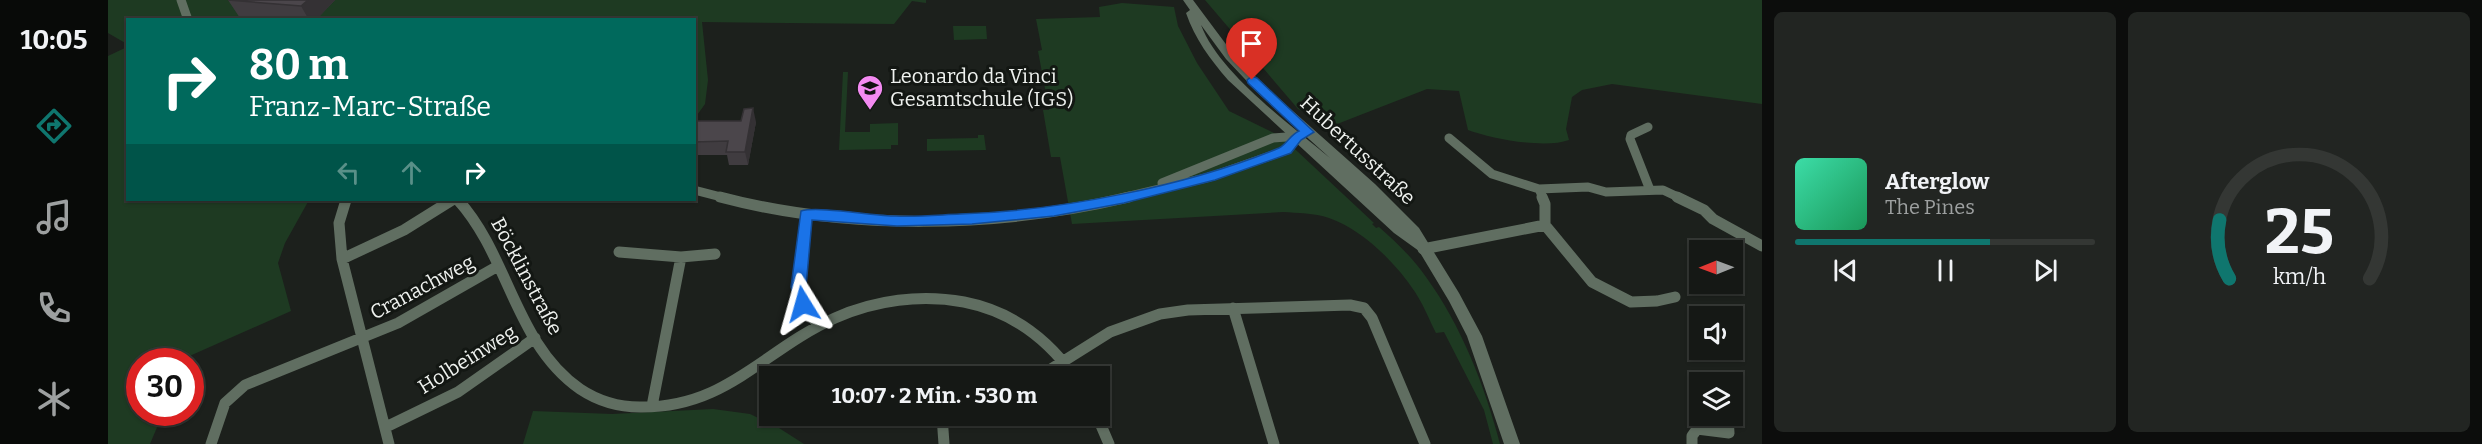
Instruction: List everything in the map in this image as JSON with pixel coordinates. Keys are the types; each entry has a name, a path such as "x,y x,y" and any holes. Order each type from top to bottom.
{"street":[{"path":"181,0 187,18"},
{"name":"Hubertusstraße","path":"1189,2 1191,17 1217,60 1241,86 1302,134 1404,235 1423,249 1454,297 1474,336 1512,444"},
{"path":"1648,127 1631,135 1630,139 1650,190"},
{"path":"1124,198 1273,138 1302,134"},
{"path":"696,191 758,207 806,215 897,221 972,219 1054,211 1124,198 1210,177 1287,150 1302,134"},
{"path":"1449,138 1492,174 1539,189 1588,187 1606,192 1664,190 1704,210 1713,219 1762,246"},
{"path":"1539,189 1545,204 1545,225 1592,282 1631,302 1657,301 1675,297"},
{"path":"346,201 339,223 342,259 386,427 388,444"},
{"path":"342,259 404,230 450,201"},
{"name":"Böcklinstraße","path":"459,201 471,212 536,338 549,357 580,390 603,401 628,406 679,403 723,388 818,325 846,313 882,302 915,298 951,299 990,308 1016,321 1064,360 1068,366"},
{"path":"806,215 798,287 803,304 818,325"},
{"path":"1423,249 1545,225"},
{"path":"619,252 681,257 715,254"},
{"path":"652,406 681,257"},
{"name":"Cranachweg","path":"211,444 223,405 230,394 245,385 398,323 498,266"},
{"path":"1055,366 1110,332 1149,317 1188,310 1350,305 1364,309 1372,318 1425,444"},
{"path":"1233,308 1275,444"},
{"name":"Holbeinweg","path":"386,427 458,392 536,338"},
{"path":"943,426 944,444"},
{"path":"1101,426 1109,444"},
{"path":"1692,444 1692,435 1697,429 1729,433 1729,426"}],"green space":[{"path":"108,0 926,0 926,3 912,1 894,24 702,22 708,80 705,104 696,117 696,18 126,18 126,43 108,33"},
{"path":"1205,0 1762,0 1762,104 1612,84 1582,90 1572,97 1566,129 1569,140 1547,144 1491,137 1468,130 1459,91 1427,89 1332,126 1298,109"},
{"path":"1122,3 1174,7 1178,26 1197,63 1229,111 1282,137 1374,223 1372,224 1376,228 1379,227 1392,238 1416,263 1439,296 1461,336 1487,400 1500,444 1493,444 1484,410 1444,332 1436,333 1415,292 1398,269 1377,248 1342,223 1318,215 1283,212 1072,224 1060,157 1051,157 1043,110 1049,110 1038,51 1042,50 1036,19 1100,17 1099,7"},
{"path":"953,26 986,26 987,39 954,40"},
{"path":"126,47 126,201 308,201 285,243 278,263 291,311 204,350 126,348 126,426 158,426 150,444 108,444 108,56"},
{"path":"843,72 848,72 845,132 870,132 870,124 898,123 898,145 891,145 891,149 839,150"},
{"path":"978,135 984,135 986,150 927,151 927,139 978,138"},
{"path":"713,409 750,414 759,418 759,426 775,426 804,444 523,444 533,411 612,414"}],"building":[{"path":"228,0 308,0 301,6"},
{"path":"753,108 745,152 726,152 728,141 696,142 696,121 741,121 744,109"}],"place":[{"name":"Leonardo da Vinci Gesamtschule (IGS)","path":"870,111"}],"route":[{"path":"803,304 798,287 801,242 806,215 897,221 972,219 1054,211 1124,198 1210,177 1287,150 1297,137 1308,132 1252,80"}]}
